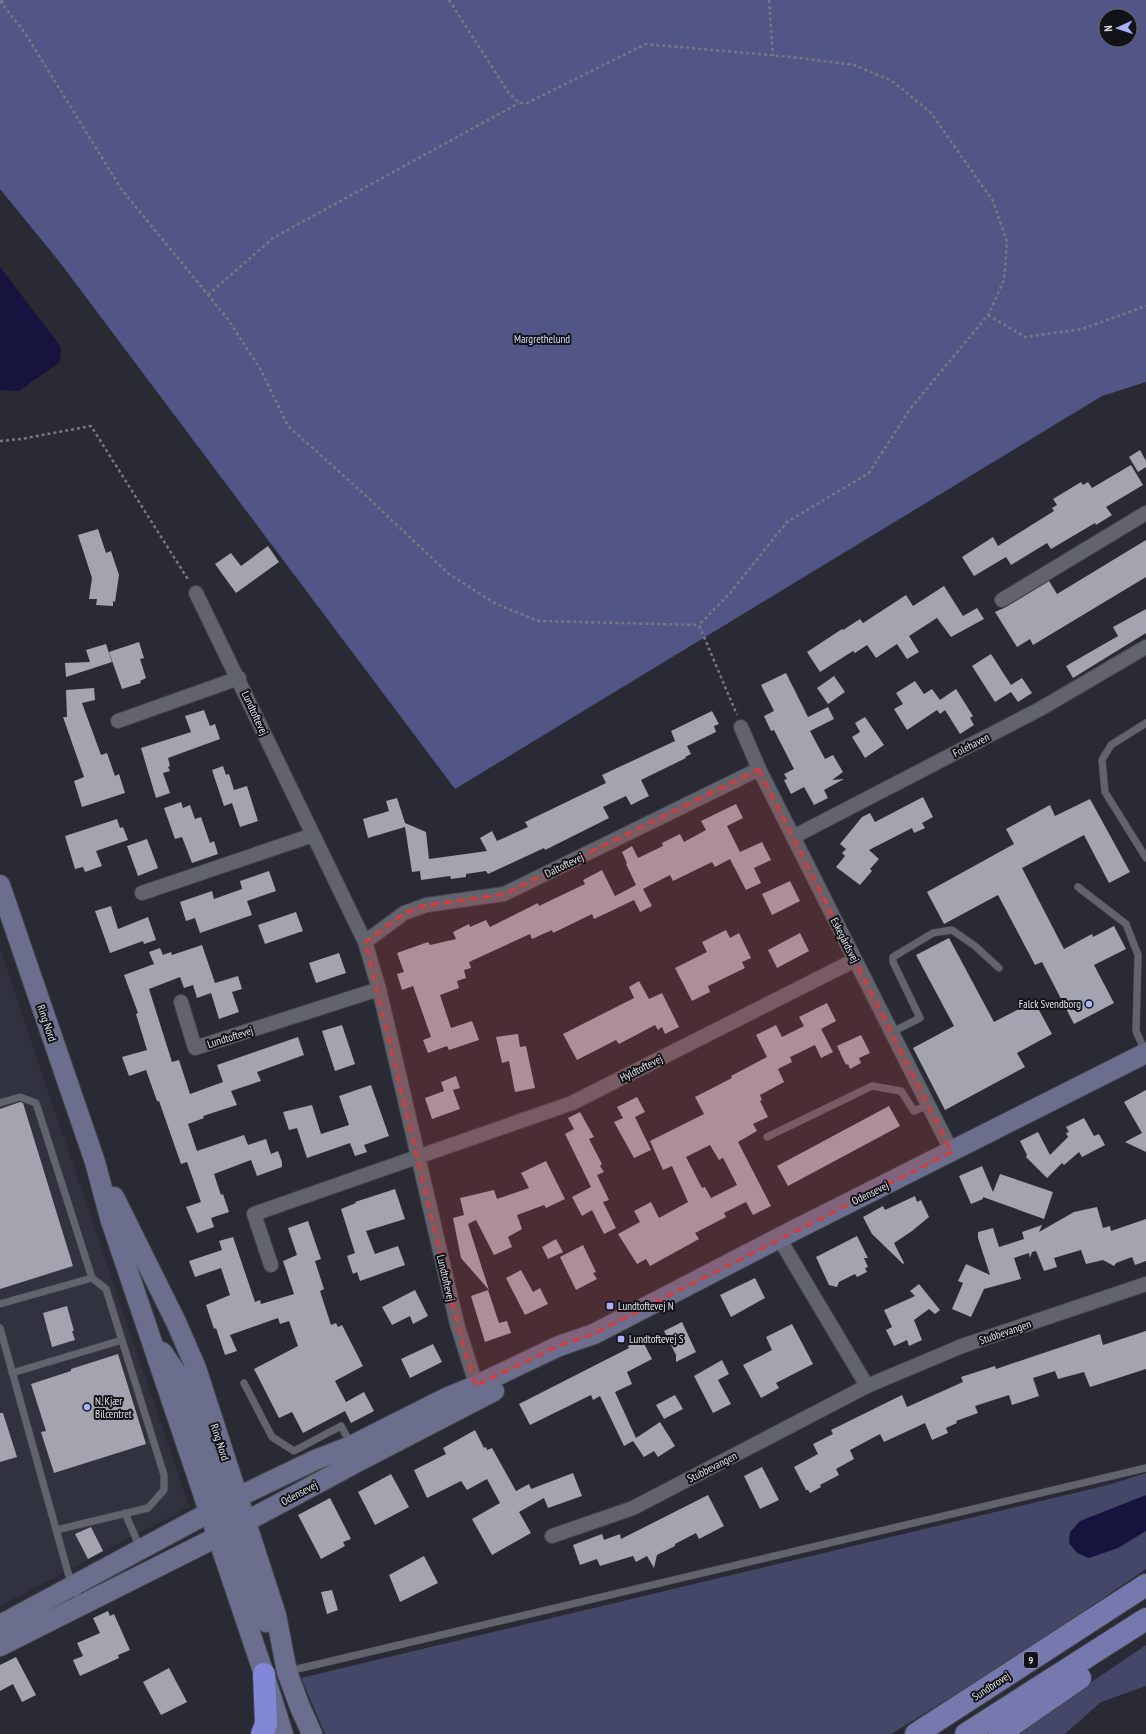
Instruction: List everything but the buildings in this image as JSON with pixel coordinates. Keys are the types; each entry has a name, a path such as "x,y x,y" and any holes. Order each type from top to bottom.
{"highway":[{"path":"262,1734 266,1724 264,1674"}],"main road":[{"name":"Ring Nord","path":"0,885 95,1162 110,1218 148,1330 227,1516 276,1615 286,1672 312,1734"},
{"name":"Odensevej","path":"0,1625 80,1594 227,1516 478,1392 559,1346 594,1334 779,1238 1146,1053"},
{"name":"Ring Nord","path":"95,1162 176,1322 196,1368 227,1516 264,1674 283,1734"},
{"name":"Odensevej","path":"80,1594 140,1550 227,1516 315,1460 355,1453 374,1442 394,1425 446,1398 478,1392"},
{"name":"Sundbrovej","path":"916,1734 1146,1585"},
{"path":"0,1646 59,1615 80,1594"},
{"path":"966,1734 1146,1618"},
{"path":"999,1734 1146,1633"}],"street":[{"path":"1002,600 1146,513"},
{"name":"Lundtoftevej","path":"196,593 239,678 365,942 379,989 457,1324 478,1392"},
{"name":"Folehaven","path":"793,837 1040,709 1146,647"},
{"name":"Lundtoftevej","path":"118,721 239,678"},
{"name":"Eskegårdsvej","path":"742,727 759,769 952,1152"},
{"name":"Daltoftevej","path":"365,942 404,913 426,905 504,894 759,769"},
{"path":"142,893 313,834"},
{"name":"Hyldtoftevej","path":"418,1156 572,1103 855,960"},
{"name":"Lundtoftevej","path":"181,1002 195,1048 379,989"},
{"path":"271,1265 254,1214 418,1156"},
{"path":"779,1238 867,1386"},
{"name":"Stubbevangen","path":"552,1536 633,1508 867,1386 962,1346 1146,1284"}],"lane":[{"path":"1146,723 1111,745 1102,760 1105,792 1146,858"},
{"path":"1078,887 1126,924 1138,955 1136,1031 1146,1053"},
{"path":"892,1032 920,1018 893,962 893,957 933,933 952,930 975,946 999,968"},
{"path":"767,1137 872,1086 901,1091 914,1111 928,1105"},
{"path":"0,1103 20,1097 36,1103 92,1278 106,1289 164,1475 164,1490 148,1508 56,1530"},
{"path":"0,1304 92,1278"},
{"path":"0,1328 56,1530 80,1594"},
{"path":"12,1373 122,1340"},
{"path":"244,1383 272,1437 294,1451 341,1426 355,1453"},
{"path":"286,1672 1146,1468"},
{"path":"125,1513 140,1550"}],"path":[{"path":"5,0 1,2 25,32 122,190 208,295 227,318 261,370 288,426 364,494 449,574 496,604 538,621 700,625 730,593 787,522 869,473 910,409 988,315 1004,280 1007,242 993,201 931,114 892,81 854,65 646,44 527,103 519,103 273,238 208,295"},
{"path":"449,0 508,92 519,103"},
{"path":"769,0 773,56"},
{"path":"988,315 1025,337 1082,329 1146,306"},
{"path":"0,441 21,440 91,426 196,593"},
{"path":"700,625 742,727"}],"highlighted area":[{"path":"759,769 952,1152 594,1334 559,1346 475,1386 457,1324 365,942 404,913 426,905 504,894"}],"shaded area":[{"path":"0,267 61,347 60,362 19,391 0,390"},
{"path":"0,949 189,1507 0,1606"},
{"path":"1146,1473 1146,1569 1007,1663 891,1734 325,1734 301,1678 1108,1485"},
{"path":"1146,1495 1146,1531 1118,1548 1089,1558 1077,1553 1069,1543 1070,1532 1080,1521"},
{"path":"1146,1645 1146,1686 1101,1702 1065,1734 1015,1734"}],"green space":[{"name":"Margrethelund","path":"0,0 1146,0 1146,382 1102,396 455,789 58,260 0,189"}],"place":[{"name":"Falck Svendborg","path":"1089,1004"},
{"name":"Lundtoftevej N","path":"610,1306"},
{"name":"Lundtoftevej S","path":"621,1339"},
{"name":"N. Kjær Bilcentret","path":"87,1407"}]}
